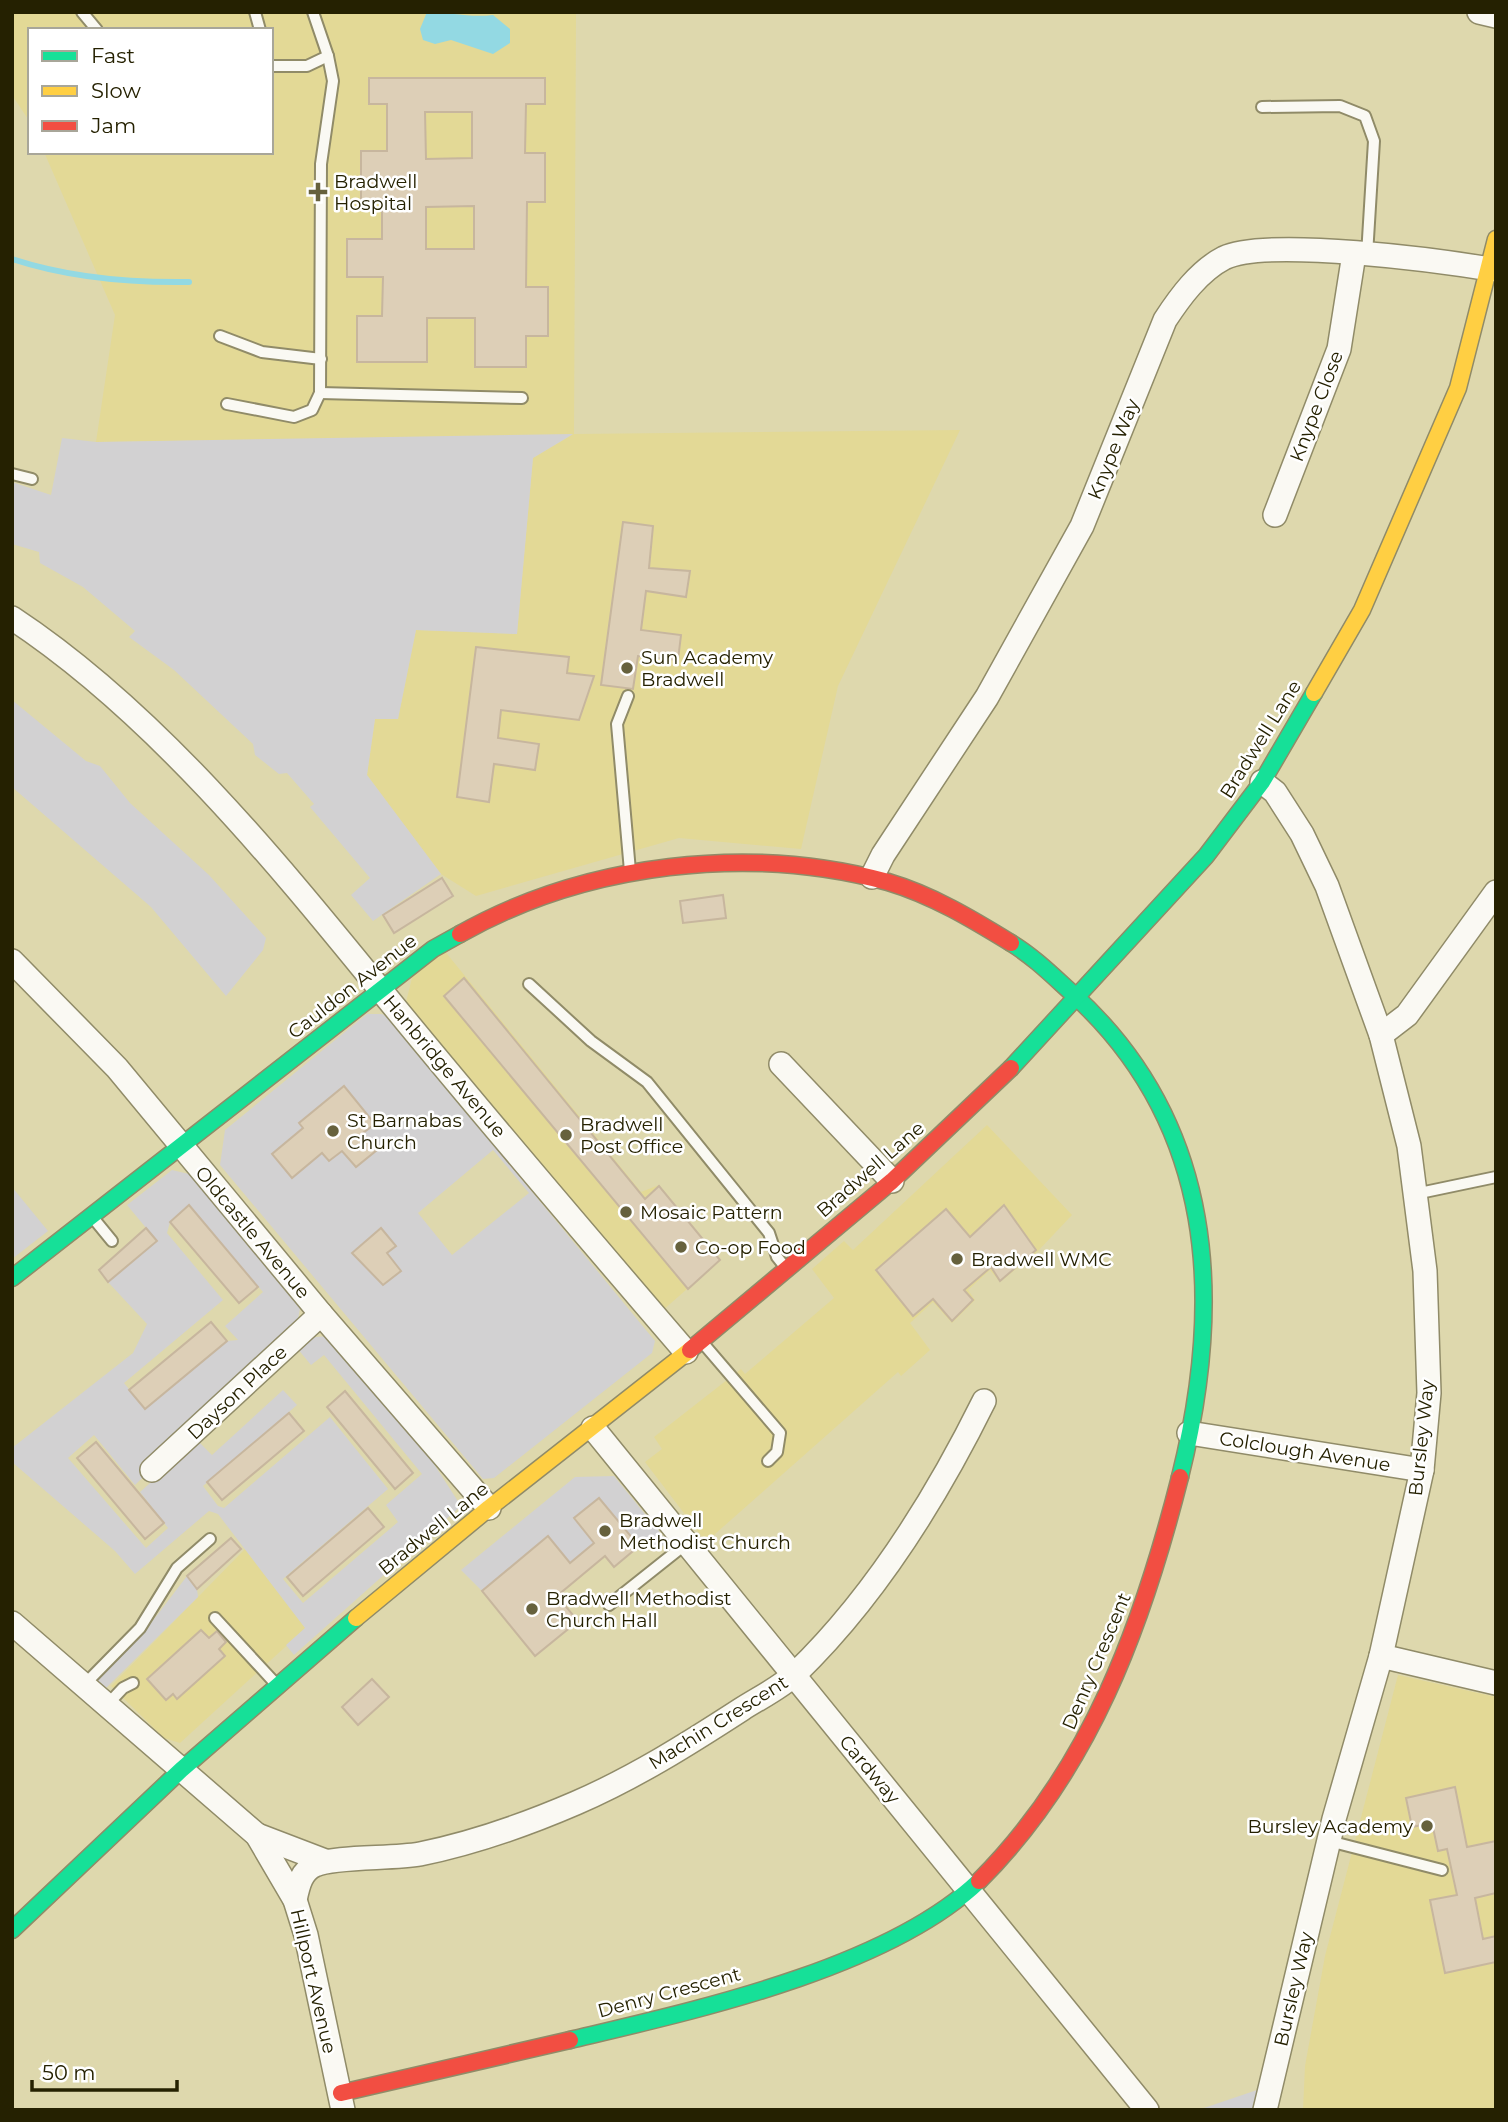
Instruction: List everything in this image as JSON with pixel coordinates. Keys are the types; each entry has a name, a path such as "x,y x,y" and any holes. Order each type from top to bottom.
{"street":[{"path":"1479,12 1496,16"},
{"name":"Bradwell Lane","path":"12,1930 181,1770 277,1685 489,1508 593,1428 892,1181 994,1086 1206,856 1262,782 1362,610 1410,505 1458,388 1493,269 1496,239"},
{"name":"Knype Way","path":"872,877 883,855 987,697 1082,526 1165,320 1184,292 1224,258 1252,251 1361,254 1493,269"},
{"name":"Knype Close","path":"1275,515 1339,349 1361,254"},
{"name":"Hanbridge Avenue","path":"12,618 48,642 98,683 199,782 321,914 521,1166 693,1346"},
{"name":"Bursley Way","path":"1262,782 1275,792 1302,834 1327,886 1381,1035 1409,1146 1425,1272 1429,1393 1422,1470 1381,1657 1329,1840 1265,2110"},
{"name":"Cauldon Avenue","path":"12,1278 183,1146 379,988 433,949 494,916 555,894 630,873 666,866 742,862 834,867 872,877 924,894 983,922 1049,969 1078,996"},
{"path":"1381,1035 1407,1015 1496,892"},
{"name":"Oldcastle Avenue","path":"12,961 117,1068 321,1314 489,1508"},
{"name":"Denry Crescent","path":"342,2101 681,2012 811,1972 863,1951 970,1890 1016,1842 1049,1800 1084,1743 1133,1638 1178,1488 1189,1433 1204,1319 1205,1259 1196,1205 1183,1154 1159,1102 1116,1037 1078,996"},
{"path":"781,1064 892,1181"},
{"name":"Dayson Place","path":"152,1470 321,1314"},
{"name":"Machin Crescent","path":"257,1835 325,1861 383,1860 420,1854 514,1829 599,1793 675,1752 793,1676 842,1623 910,1532 949,1471 984,1401"},
{"name":"Cardway","path":"593,1428 1147,2110"},
{"name":"Colclough Avenue","path":"1189,1433 1422,1470"},
{"name":"Hillport Avenue","path":"12,1623 257,1835 295,1900 306,1936 342,2101"},
{"path":"1381,1657 1496,1682"},
{"path":"295,1900 305,1872 325,1861"}],"lane":[{"path":"82,12 95,28"},
{"path":"227,404 294,417 312,410 320,393 321,164 333,81 328,56 313,12"},
{"path":"273,66 307,66 328,56"},
{"path":"1262,107 1340,106 1355,109 1365,116 1374,141 1361,254"},
{"path":"220,336 262,352 321,359"},
{"path":"320,393 522,398"},
{"path":"12,474 32,479"},
{"path":"628,696 617,724 630,873"},
{"path":"529,984 590,1041 648,1082 769,1233 777,1257 787,1269"},
{"path":"1415,1194 1496,1177"},
{"path":"92,1216 112,1241"},
{"path":"693,1346 780,1433 777,1452 768,1461"},
{"path":"85,1685 140,1628 177,1568 210,1539"},
{"path":"609,1605 687,1543"},
{"path":"215,1618 277,1685"},
{"path":"107,1705 123,1688 133,1683"},
{"path":"1329,1840 1442,1870"}],"shaded area":[{"path":"12,12 576,12 574,434 960,430 838,686 801,849 679,838 476,896 441,874 367,775 375,719 398,719 416,630 517,634 533,458 572,435 96,442 115,315 45,154 273,154 273,28 28,28 28,119 12,95"},
{"path":"573,434 533,458 517,634 416,630 398,719 375,719 367,775 441,874 373,921 351,895 370,878 310,807 314,804 287,773 279,774 255,755 253,744 174,670 129,637 135,631 83,587 40,563 39,552 12,544 12,482 51,495 62,438 96,442"},
{"path":"12,700 86,761 100,766 130,803 209,875 266,938 263,950 226,996 151,907 12,787"},
{"path":"443,949 641,1192 659,1185 720,1260 662,1311 406,1002 413,974"},
{"path":"367,1014 382,1014 390,1019 655,1341 652,1353 494,1478 483,1479 220,1165 225,1130","holes":["493,1150 529,1193 452,1255 418,1213"]},
{"path":"987,1125 1072,1215 1037,1252 1000,1282 990,1270 968,1290 975,1300 952,1323 933,1302 910,1323 930,1350 901,1376 898,1372 706,1542 645,1462 662,1449 654,1437 741,1369 745,1374 834,1298 812,1269 844,1241 853,1250"},
{"path":"172,1170 193,1175 301,1302 297,1326 135,1485 94,1435 68,1458 146,1548 168,1528 140,1492 198,1441 212,1455 283,1390 297,1405 203,1486 218,1506 224,1508 330,1417 388,1489 283,1579 303,1603 398,1522 386,1505 422,1474 324,1355 311,1365 297,1348 316,1337 330,1337 436,1462 434,1464 461,1506 294,1655 286,1645 305,1628 218,1514 209,1511 135,1574 115,1551 12,1462 12,1448 133,1353 147,1324 108,1282 157,1241 127,1205","holes":["189,1206 263,1292 225,1326 238,1340 227,1341 145,1409 124,1383 223,1300 167,1233 170,1222"]},
{"path":"12,1187 48,1231 12,1259"},
{"path":"614,1476 667,1541 659,1550 639,1546 599,1498 594,1543 570,1563 548,1536 482,1591 461,1570 575,1477"},
{"path":"245,1549 307,1627 180,1743 164,1738 111,1686"},
{"path":"187,1576 197,1589 198,1597 105,1689 96,1679 148,1627"},
{"name":"Bursley Academy","path":"1398,1675 1496,1697 1496,2110 1303,2110 1305,2066 1325,1956"},
{"path":"1260,2089 1255,2110 1198,2110"}],"water":[{"path":"427,12 493,15 510,29 510,43 493,54 451,40 435,44 423,40 420,29"}],"building":[{"path":"369,78 545,78 545,104 526,104 525,153 545,153 545,202 527,202 526,287 548,287 548,336 526,336 526,367 475,367 475,318 427,318 427,362 357,362 357,316 382,316 383,277 347,277 347,239 382,239 382,202 361,202 361,151 387,151 387,104 369,104","holes":["425,112 472,112 472,158 426,159","474,206 474,249 426,249 426,207"]},
{"path":"623,522 653,526 649,568 690,571 686,597 646,591 641,630 681,635 678,660 638,656 633,689 601,685"},
{"path":"476,647 569,657 567,673 594,676 579,720 501,710 498,738 539,744 535,770 494,764 489,802 457,797"},
{"path":"442,878 453,896 394,933 383,915"},
{"path":"723,895 726,918 683,923 680,901"},
{"path":"464,978 645,1199 659,1186 720,1260 688,1289 444,996"},
{"name":"St Barnabas Church","path":"344,1086 375,1124 363,1133 377,1150 356,1167 342,1151 329,1161 322,1153 292,1178 272,1154 303,1128 299,1123"},
{"path":"189,1205 258,1287 239,1303 170,1222"},
{"name":"Bradwell WMC","path":"1004,1205 1036,1250 1000,1281 991,1267 964,1290 973,1300 952,1321 933,1299 913,1316 876,1270 946,1209 970,1237"},
{"path":"146,1228 157,1241 108,1282 99,1270"},
{"path":"381,1228 396,1246 387,1253 401,1271 383,1285 352,1253"},
{"path":"211,1322 227,1341 145,1409 129,1390"},
{"path":"345,1391 413,1473 395,1489 327,1407"},
{"path":"289,1413 304,1431 222,1500 207,1482"},
{"path":"96,1442 164,1523 145,1539 77,1458"},
{"name":"Bradwell Methodist Church Hall","path":"599,1498 639,1546 614,1567 605,1556 557,1596 578,1621 535,1656 482,1591 548,1536 570,1563 594,1543 574,1518"},
{"path":"368,1508 384,1527 303,1596 287,1577"},
{"path":"231,1538 241,1549 197,1589 187,1576"},
{"path":"201,1630 209,1638 217,1631 226,1642 219,1649 225,1656 177,1699 173,1694 166,1700 147,1679"},
{"path":"372,1679 389,1697 358,1725 342,1707"},
{"path":"1455,1787 1467,1847 1496,1841 1496,1893 1475,1898 1483,1939 1496,1936 1496,1962 1445,1973 1430,1900 1457,1895 1447,1849 1438,1851 1432,1823 1412,1827 1406,1798"}],"waterway":[{"path":"12,259 56,271 99,278 189,282"}],"traffic: fast":[{"path":"1011,1068 1206,856 1262,782 1314,693"},
{"path":"12,1278 433,949 460,934"},
{"path":"1011,943 1073,994 1120,1045 1156,1099 1181,1157 1197,1218 1203,1281 1202,1345 1194,1411 1180,1477"},
{"path":"12,1930 181,1770 356,1618"},
{"path":"570,2040 729,2000 786,1983 841,1962 893,1939 940,1912 979,1881"}],"traffic: slow":[{"path":"1314,693 1362,610 1458,388 1496,239"},
{"path":"356,1618 489,1508 690,1350"}],"traffic: jam":[{"path":"460,934 509,910 560,891 614,876 669,867 725,863 780,864 835,870 888,882 936,901 1011,943"},
{"path":"690,1350 892,1181 1011,1068"},
{"path":"979,1881 1018,1838 1052,1792 1107,1694 1148,1588 1180,1477"},
{"path":"341,2093 570,2040"}],"place":[{"name":"Bradwell Hospital","path":"318,192"},
{"name":"Sun Academy Bradwell","path":"627,668"},
{"name":"St Barnabas Church","path":"333,1131"},
{"name":"Bradwell Post Office","path":"566,1135"},
{"name":"Mosaic Pattern","path":"626,1212"},
{"name":"Co-op Food","path":"681,1247"},
{"name":"Bradwell WMC","path":"957,1259"},
{"name":"Bradwell Methodist Church","path":"605,1531"},
{"name":"Bradwell Methodist Church Hall","path":"532,1609"},
{"name":"Bursley Academy","path":"1427,1826"}]}
